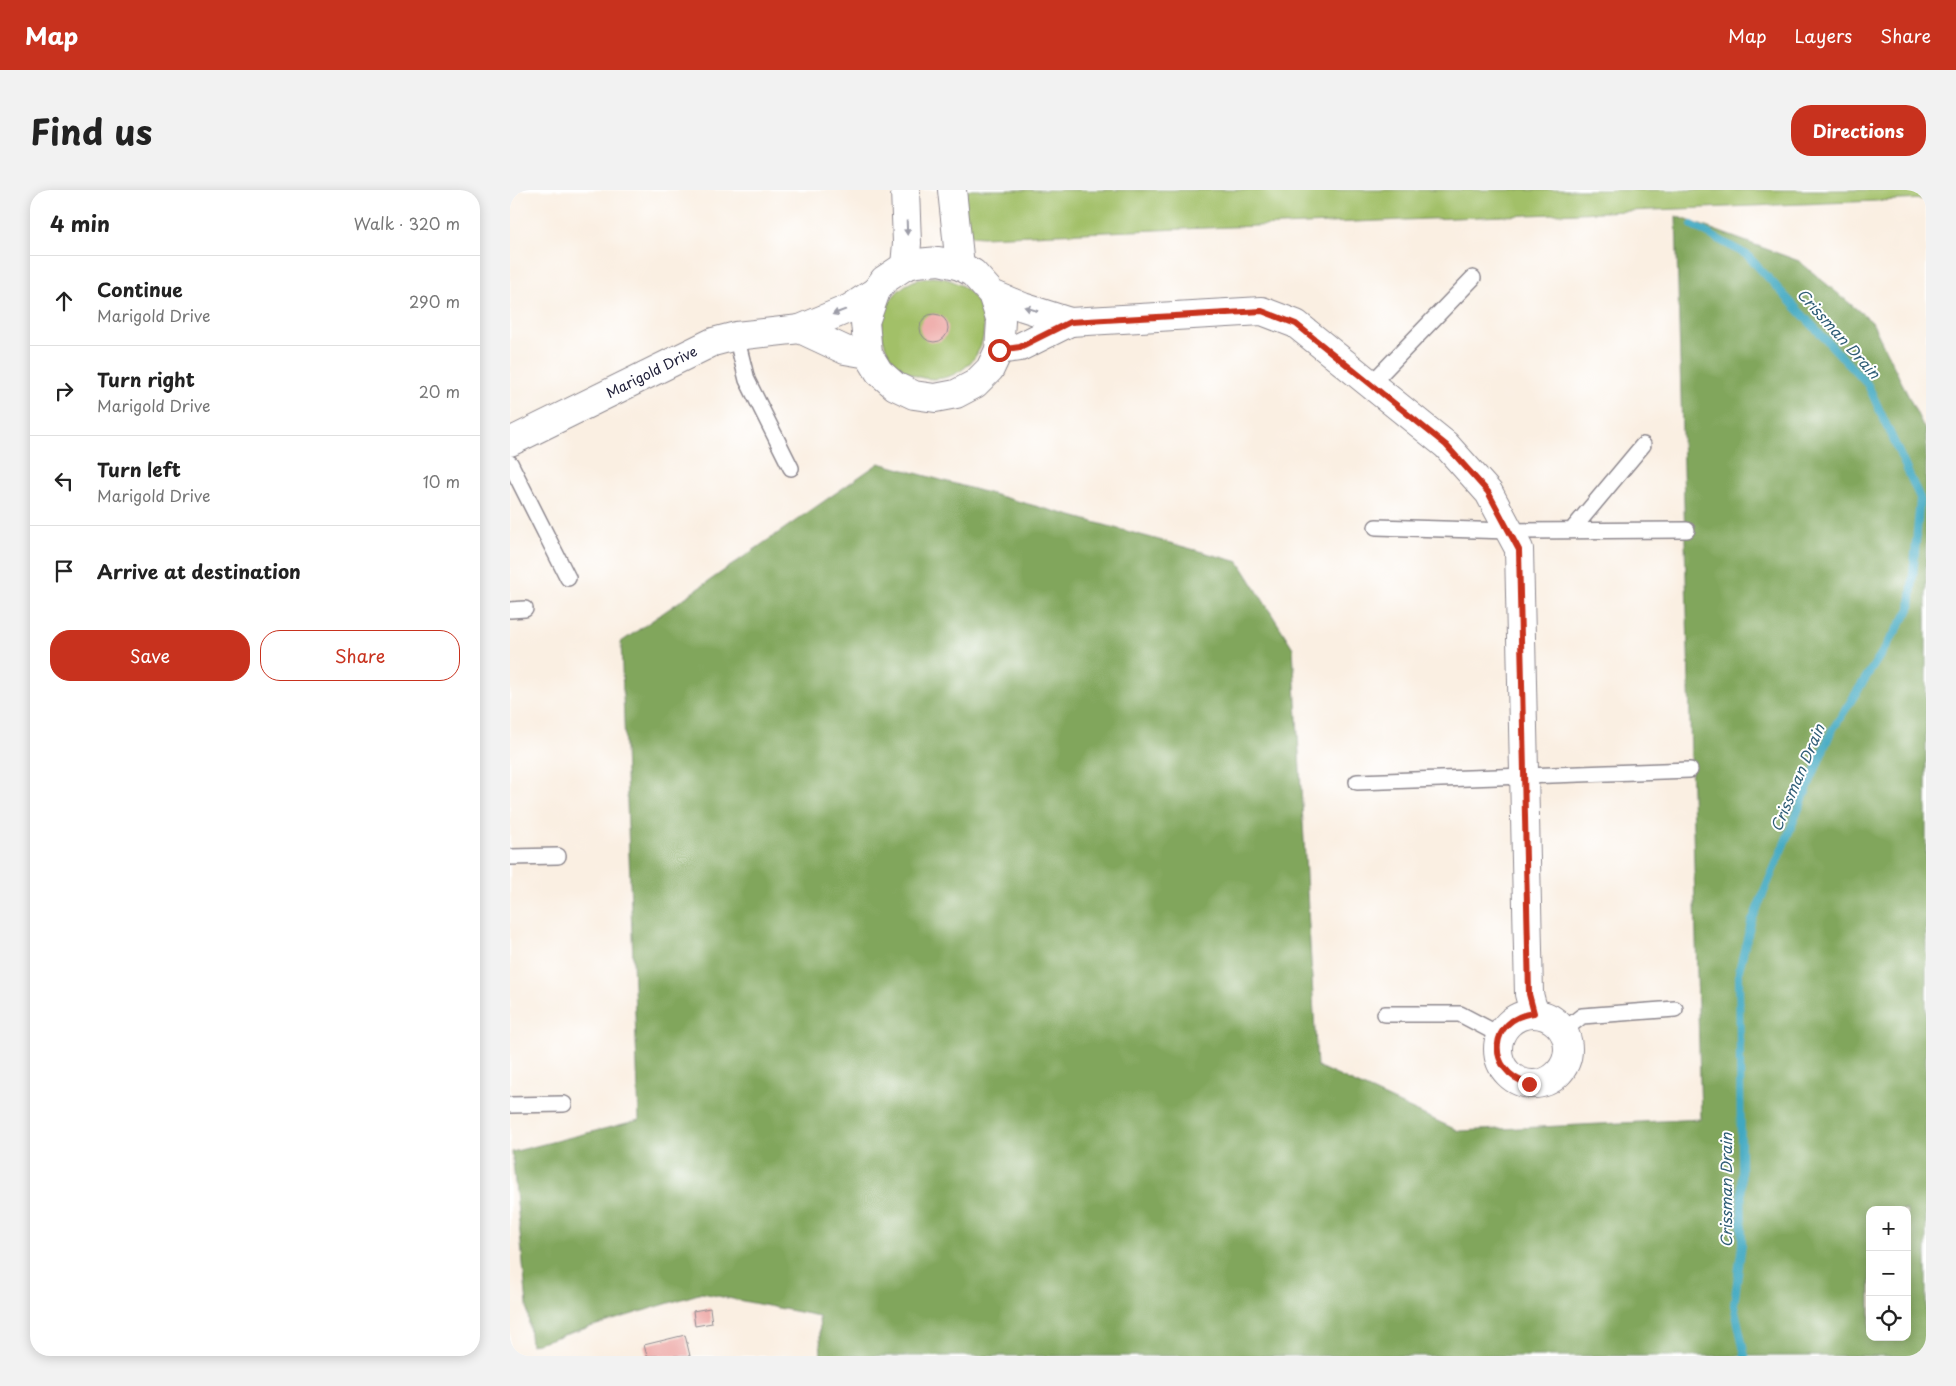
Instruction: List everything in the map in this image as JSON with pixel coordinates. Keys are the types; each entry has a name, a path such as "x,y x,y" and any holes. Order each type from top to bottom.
{"street":[{"path":"905,190 907,243 905,266"},
{"path":"952,190 960,266"},
{"name":"Marigold Drive","path":"938,261 960,266 984,282 992,294 1002,321 999,350 990,369 975,384 956,394 935,398 914,395 895,386 879,372 868,354 864,322 876,291 884,280 905,266 916,262 938,261"},
{"name":"Marigold Drive","path":"510,442 713,342 736,336 800,329 850,308 876,291"},
{"name":"Marigold Drive","path":"992,294 1023,307 1070,322 1262,311 1296,324 1446,445 1488,492 1519,550 1529,994 1534,1013"},
{"name":"Marigold Drive","path":"999,350 1020,347 1070,322"},
{"path":"800,329 846,350 868,354"},
{"path":"1534,1013 1546,1016 1556,1022 1564,1031 1568,1043 1568,1056 1563,1068 1554,1078 1542,1083 1529,1084 1516,1080 1506,1072 1499,1060 1497,1048 1500,1035 1513,1019 1534,1013"}],"lane":[{"path":"1371,384 1473,278"},
{"path":"736,336 747,380 791,468"},
{"path":"1572,530 1643,445"},
{"path":"510,463 568,578"},
{"path":"1376,527 1509,531 1687,530"},
{"path":"1357,782 1690,770"},
{"path":"510,857 558,856"},
{"path":"1564,1031 1582,1016 1675,1009"},
{"path":"1385,1014 1460,1014 1500,1035"},
{"path":"510,1105 564,1104"}],"green space":[{"path":"968,190 1926,190 1926,199 982,237 971,236 966,225 965,193"},
{"path":"1676,216 1799,261 1872,322 1926,432 1926,1356 821,1356 819,1316 702,1293 531,1345 512,1152 639,1120 621,642 879,463 1239,562 1293,648 1317,1066 1459,1131 1701,1119"},
{"path":"933,277 952,281 969,292 980,309 984,328 980,347 969,364 952,375 933,379 914,375 897,364 886,347 882,328 886,309 897,292 914,281"}],"building":[{"path":"934,314 944,318 948,328 944,338 934,342 924,338 920,328 924,318"},
{"path":"710,1308 712,1323 695,1326 693,1311"},
{"path":"685,1335 690,1356 647,1356 644,1345"}],"waterway":[{"name":"Crissman Drain","path":"1692,225 1747,255 1868,385 1920,498 1910,609 1831,732 1751,923 1739,970 1742,1244 1734,1305 1745,1356"}],"route":[{"path":"999,350 1020,347 1070,322 1262,311 1296,324 1446,445 1488,492 1519,550 1529,994 1534,1013 1523,1014 1513,1019 1500,1035 1497,1048 1499,1060 1506,1072 1516,1080 1529,1084"}]}
